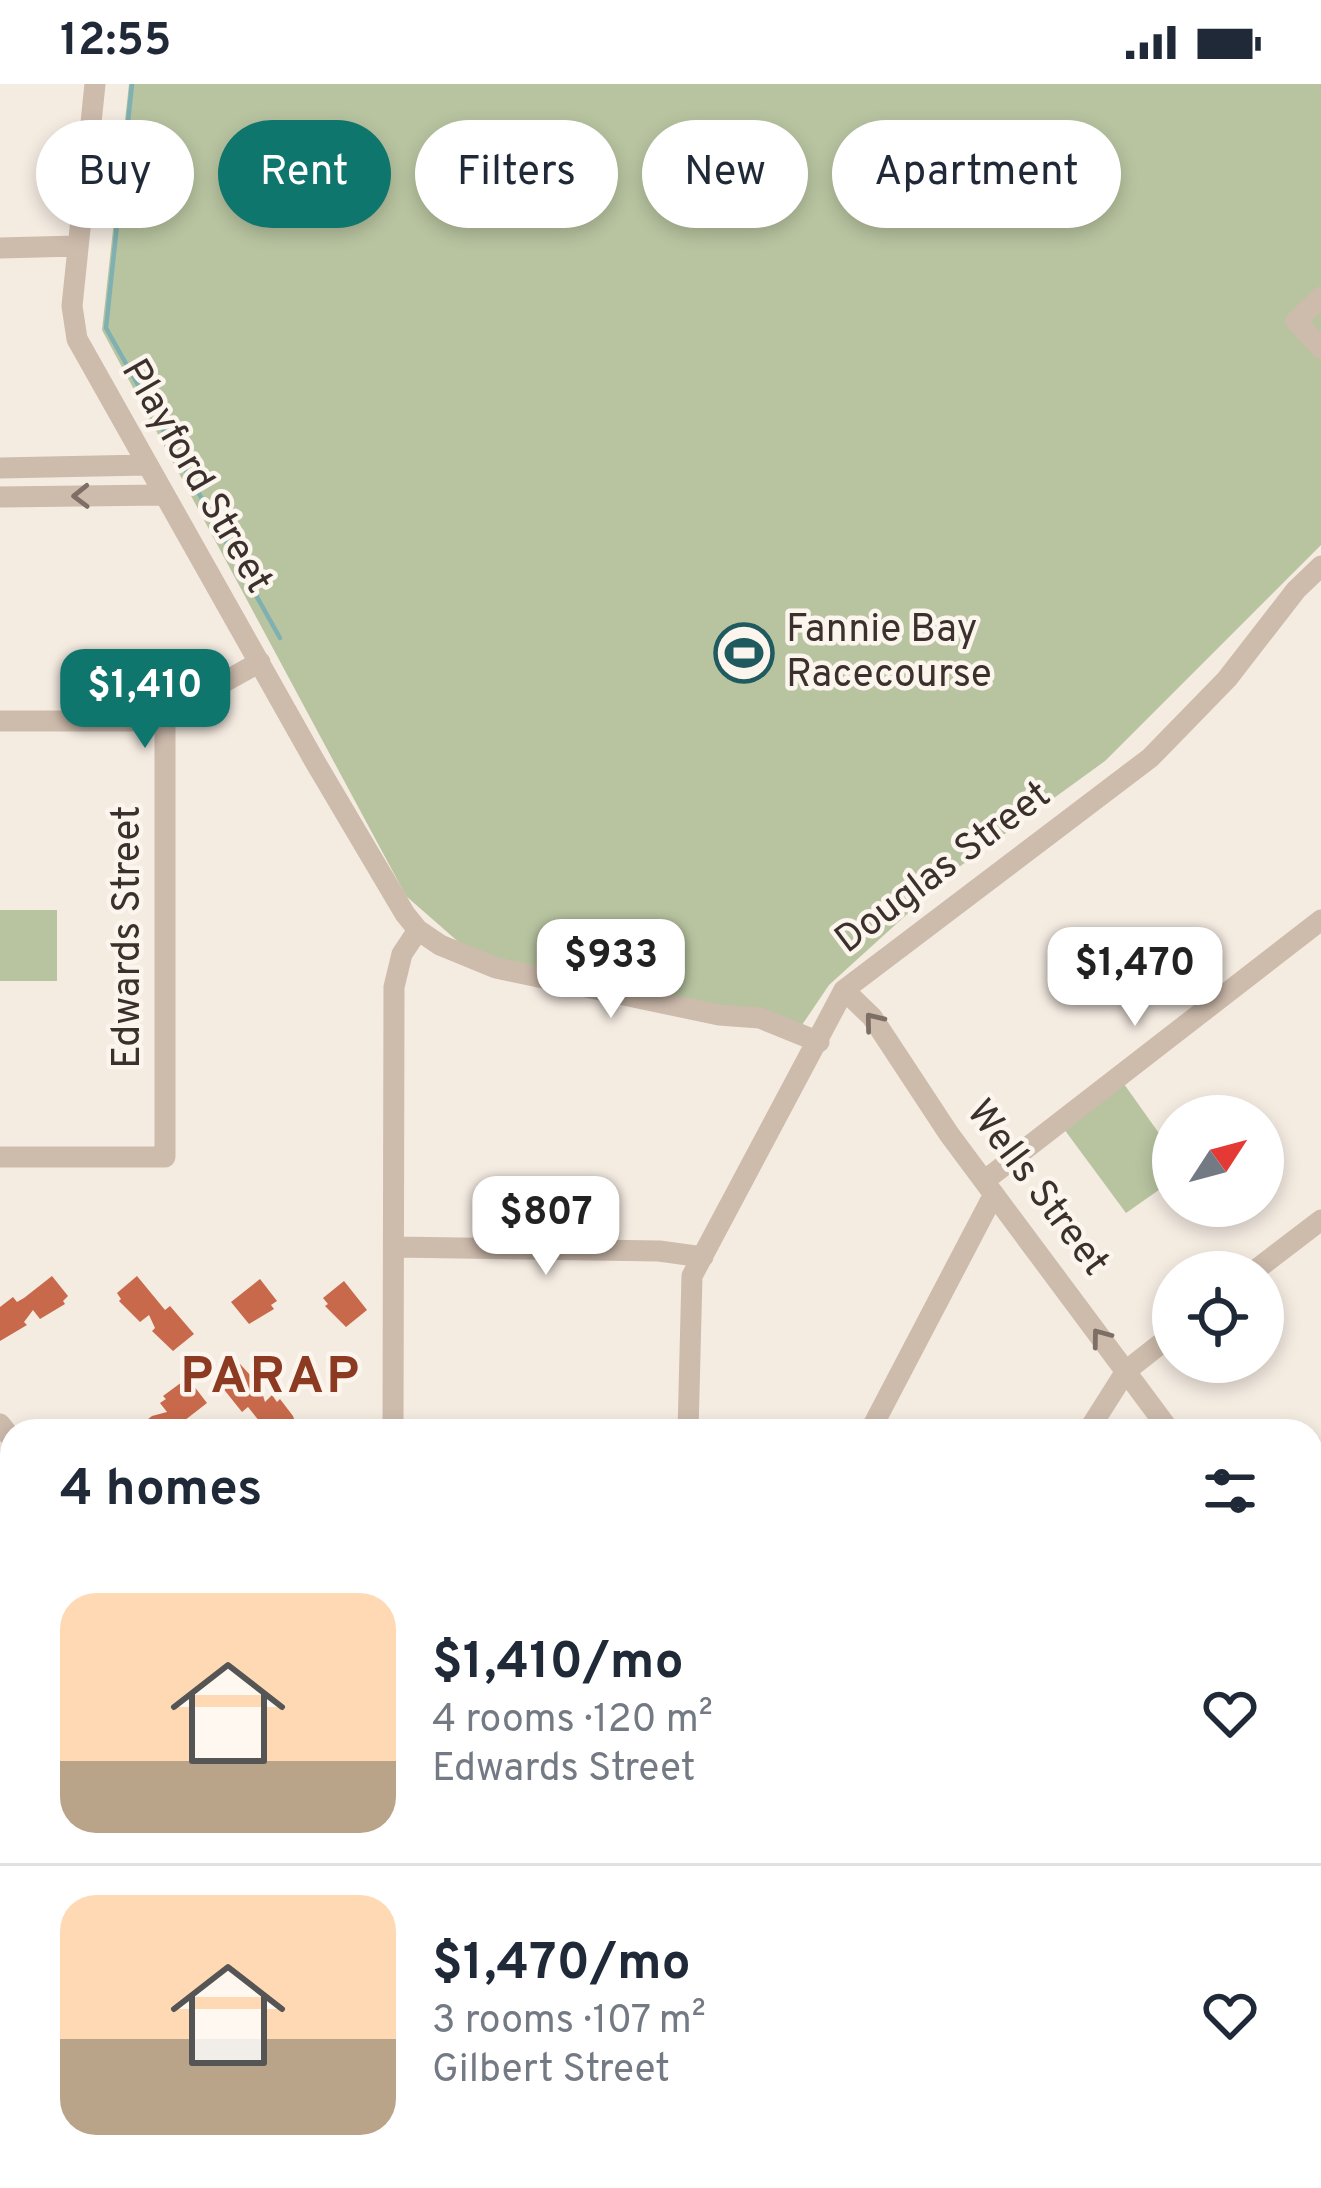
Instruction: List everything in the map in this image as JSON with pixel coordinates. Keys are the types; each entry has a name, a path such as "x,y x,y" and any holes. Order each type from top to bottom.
{"street":[{"name":"Playford Street","path":"95,84 72,306 77,339 377,872 418,929"},
{"path":"0,248 77,246"},
{"path":"1321,297 1296,321 1321,348"},
{"path":"0,468 146,466"},
{"path":"0,497 163,495"},
{"name":"Douglas Street","path":"688,1419 690,1285 844,990 1150,758 1227,679 1296,590 1321,566"},
{"path":"0,721 145,722 164,717 260,662"},
{"name":"Edwards Street","path":"0,1157 165,1157 164,717"},
{"path":"876,1419 989,1188 1321,920"},
{"path":"393,1419 394,987 401,954 418,929 460,955 496,968 704,1012 760,1018 819,1042"},
{"name":"Wells Street","path":"844,990 891,1043 989,1188 1161,1419"},
{"path":"1280,1251 1321,1220"},
{"path":"394,1247 658,1251 703,1258"},
{"path":"1096,1419 1126,1371 1152,1351"}],"green space":[{"name":"Fannie Bay Racecourse","path":"129,84 1321,84 1321,545 1105,761 959,867 829,985 802,1025 470,952 406,896 102,330 113,228 194,228 194,120 125,120"},
{"path":"0,910 57,910 57,981 0,981"},
{"path":"1124,1084 1152,1123 1152,1195 1126,1213 1064,1129"}],"building":[{"path":"52,1276 68,1296 65,1304 40,1319 33,1310 24,1322 27,1325 0,1341 0,1307 13,1297 17,1302 24,1298"},
{"path":"137,1276 165,1310 170,1306 194,1334 173,1351 152,1331 149,1315 140,1322 119,1301 117,1293"},
{"path":"260,1279 277,1301 271,1305 274,1309 249,1324 231,1302"},
{"path":"344,1281 367,1310 346,1327 323,1298"},
{"path":"240,1364 260,1386 265,1402 272,1395 277,1402 280,1399 294,1419 258,1419 248,1407 242,1412 218,1382"},
{"path":"190,1381 207,1403 186,1419 148,1419 167,1412 160,1403 166,1399 163,1396"}],"waterway":[{"path":"132,84 106,328 280,638"}],"place":[{"name":"Fannie Bay Racecourse","path":"744,653"}],"district":[{"name":"PARAP","path":"271,1379"}]}
